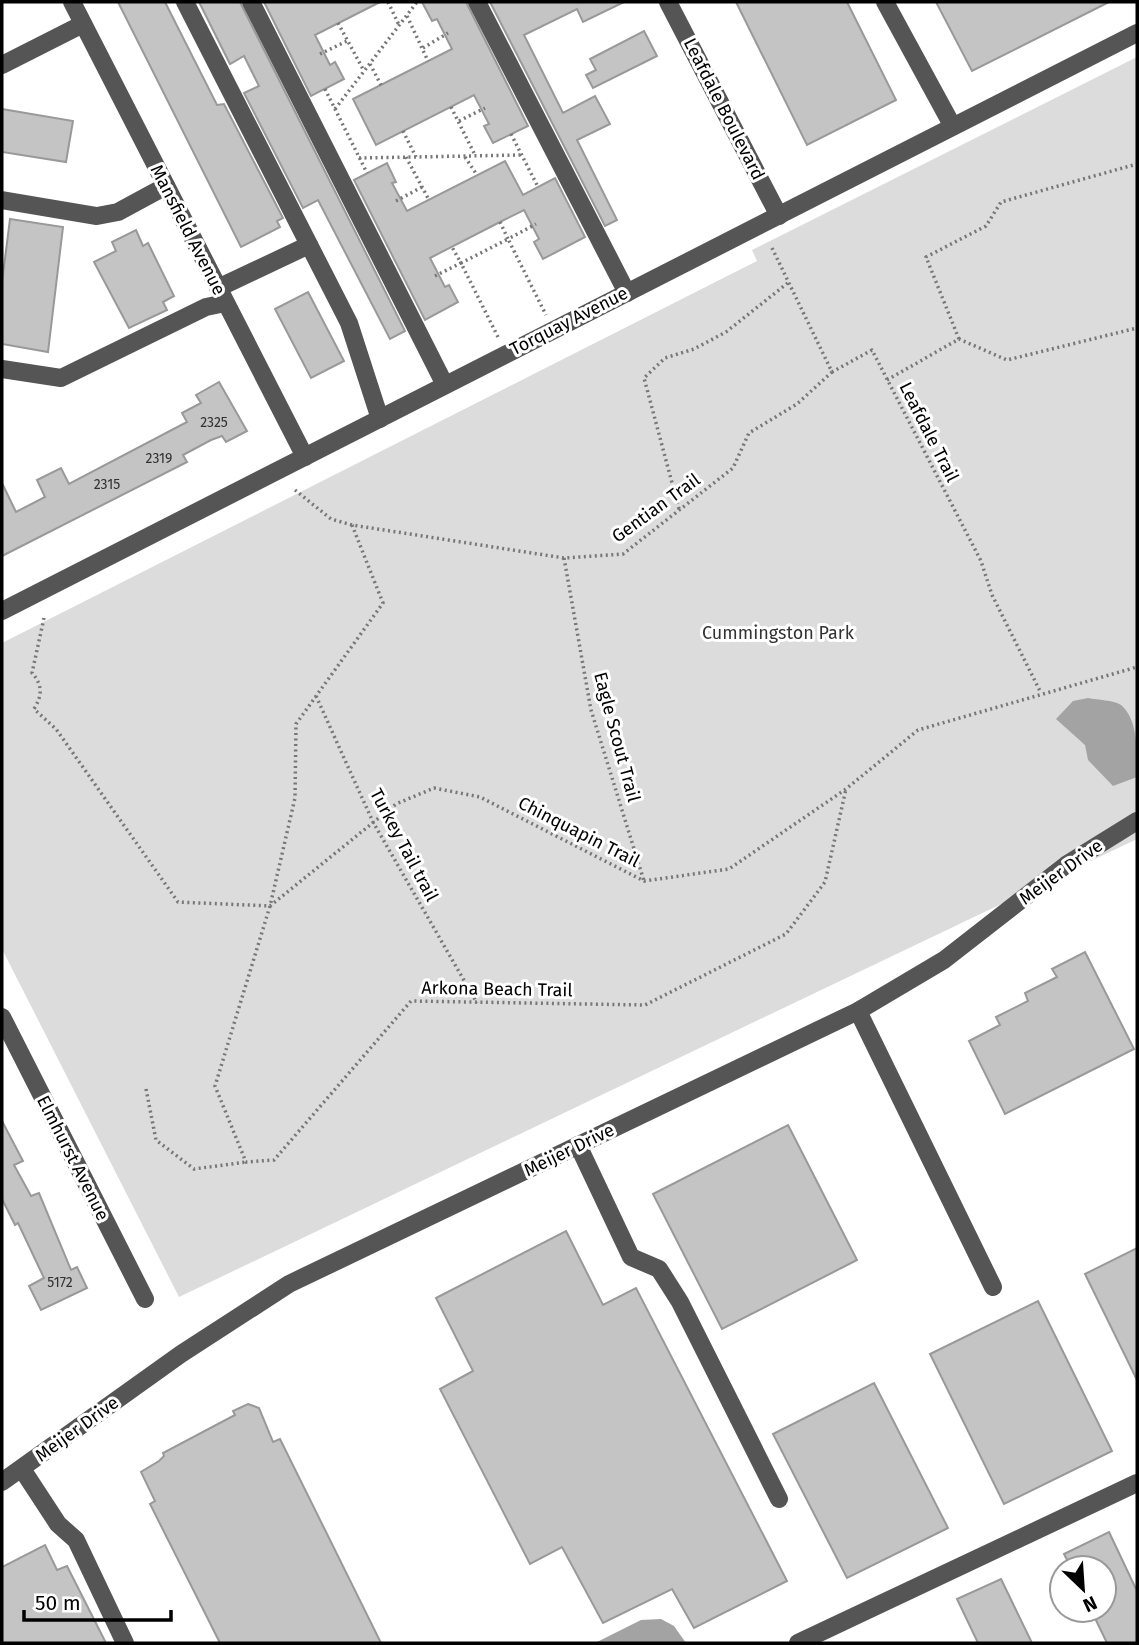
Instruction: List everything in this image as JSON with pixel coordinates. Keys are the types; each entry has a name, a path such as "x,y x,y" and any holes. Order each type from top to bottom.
{"street":[{"name":"Mansfield Avenue","path":"72,2 305,457"},
{"path":"185,2 349,323 380,419"},
{"path":"251,2 445,385"},
{"path":"477,2 626,293"},
{"name":"Leafdale Boulevard","path":"668,2 779,216"},
{"path":"885,2 952,125"},
{"path":"2,65 83,24"},
{"name":"Torquay Avenue","path":"2,611 1137,33"},
{"path":"2,200 97,216 118,212 166,186"},
{"path":"2,369 61,378 206,306 309,244"},
{"name":"Meijer Drive","path":"2,1482 181,1354 289,1284 858,1011 944,960 1066,865 1137,821"},
{"path":"858,1011 993,1287"},
{"name":"Elmhurst Avenue","path":"2,1017 145,1299"},
{"path":"578,1145 631,1258 659,1269 680,1303 779,1499"},
{"path":"22,1469 58,1524 76,1540 125,1643"},
{"path":"798,1643 1137,1483"}],"path":[{"path":"388,2 399,26"},
{"path":"335,110 418,2"},
{"path":"407,16 428,61"},
{"path":"338,23 364,71"},
{"path":"422,48 449,33"},
{"path":"320,54 347,41"},
{"path":"370,64 381,85"},
{"path":"325,89 367,173"},
{"path":"451,107 475,155"},
{"path":"458,122 485,108"},
{"path":"403,131 416,157"},
{"path":"511,134 538,187"},
{"path":"359,158 521,155"},
{"path":"464,156 477,176"},
{"path":"406,157 429,200"},
{"path":"1137,164 1001,202 986,226 926,257 959,339 1007,360 1137,328"},
{"path":"396,201 422,187"},
{"path":"500,222 553,329"},
{"path":"435,276 536,224"},
{"path":"452,247 506,353"},
{"path":"772,248 832,372"},
{"path":"680,509 644,379 666,358 694,349 726,332 789,282"},
{"path":"887,380 959,339"},
{"name":"Leafdale Trail","path":"832,372 871,348 981,561 992,595 1041,693"},
{"name":"Gentian Trail","path":"295,490 331,519 352,525 564,558 623,554 733,468 749,433 797,404 832,372"},
{"path":"146,1090 156,1140 194,1168 246,1162 215,1087 270,906 295,798 296,724 383,603 352,525"},
{"name":"Eagle Scout Trail","path":"564,558 591,710 644,881"},
{"path":"44,618 32,673 40,688 41,698 34,709 56,729 178,902 270,906"},
{"name":"Chinquapin Trail","path":"270,906 396,804 434,789 480,797 644,881 729,869 846,789 918,730 1137,667"},
{"name":"Turkey Tail trail","path":"316,696 373,822 477,1003"},
{"name":"Arkona Beach Trail","path":"246,1162 274,1160 411,1001 645,1005 786,934 825,883 846,789"}],"green space":[{"name":"Cummingston Park","path":"1137,57 1137,839 179,1297 2,949 2,643 757,261 752,250"}],"shaded area":[{"path":"1088,698 1118,703 1127,711 1136,738 1137,777 1113,786 1088,760 1085,745 1056,719 1073,701"},
{"path":"661,1619 674,1626 686,1643 595,1643 641,1620"}],"building":[{"path":"118,2 165,2 217,105 224,104 283,218 277,221 280,227 241,247"},
{"path":"199,2 240,2 405,331 390,339 318,200 303,208 244,93 259,86 244,56 230,64"},
{"path":"264,2 380,2 315,35 330,65 335,62 344,79 311,96"},
{"path":"422,2 466,2 528,126 493,143 484,126 489,124 474,95 376,145 353,99 452,49 437,19 432,21"},
{"path":"490,2 624,2 583,22 577,9 524,35 563,113 595,96 610,124 577,140 617,220 605,226"},
{"path":"736,2 847,2 896,100 807,145"},
{"path":"936,2 1109,2 972,71"},
{"path":"644,31 657,56 593,88 586,75 596,70 590,59"},
{"path":"2,109 73,121 66,162 2,152"},
{"path":"505,161 523,195 555,178 585,237 543,259 534,242 539,239 524,210 430,258 445,287 449,285 458,302 425,320 354,180 387,163 396,182 392,183 407,211"},
{"path":"10,219 63,227 48,352 2,344 2,282"},
{"path":"136,230 143,246 148,243 174,296 163,302 167,310 129,328 94,262 116,251 112,242"},
{"path":"308,292 344,361 311,378 275,309"},
{"path":"219,382 247,431 226,442 222,436 211,440 183,455 187,462 2,556 2,483 16,512 45,497 37,480 61,468 69,484 187,422 182,413 201,403 196,395"},
{"path":"1085,952 1134,1049 1005,1114 969,1041 1000,1025 996,1017 1028,1001 1025,993 1057,977 1052,969"},
{"path":"2,1121 23,1161 14,1165 31,1196 39,1193 71,1270 77,1267 87,1288 41,1310 29,1286 44,1278 18,1223 15,1225 2,1199"},
{"path":"788,1125 857,1260 722,1329 653,1194"},
{"path":"566,1231 603,1305 636,1288 787,1581 694,1628 672,1589 603,1623 562,1547 530,1564 440,1389 473,1371 436,1298"},
{"path":"1137,1248 1137,1380 1085,1274"},
{"path":"1038,1301 1112,1451 1004,1504 930,1354"},
{"path":"874,1383 948,1528 847,1578 773,1434"},
{"path":"248,1404 259,1408 273,1442 280,1439 381,1643 220,1643 150,1504 155,1501 141,1472 159,1461 164,1456 163,1453 235,1415 233,1411"},
{"path":"1109,1532 1137,1591 1137,1643 1107,1643 1098,1624 1118,1624 1118,1554 1064,1554"},
{"path":"45,1545 57,1570 67,1566 106,1643 2,1643 2,1567"},
{"path":"1001,1579 1032,1643 978,1643 957,1599"}]}
